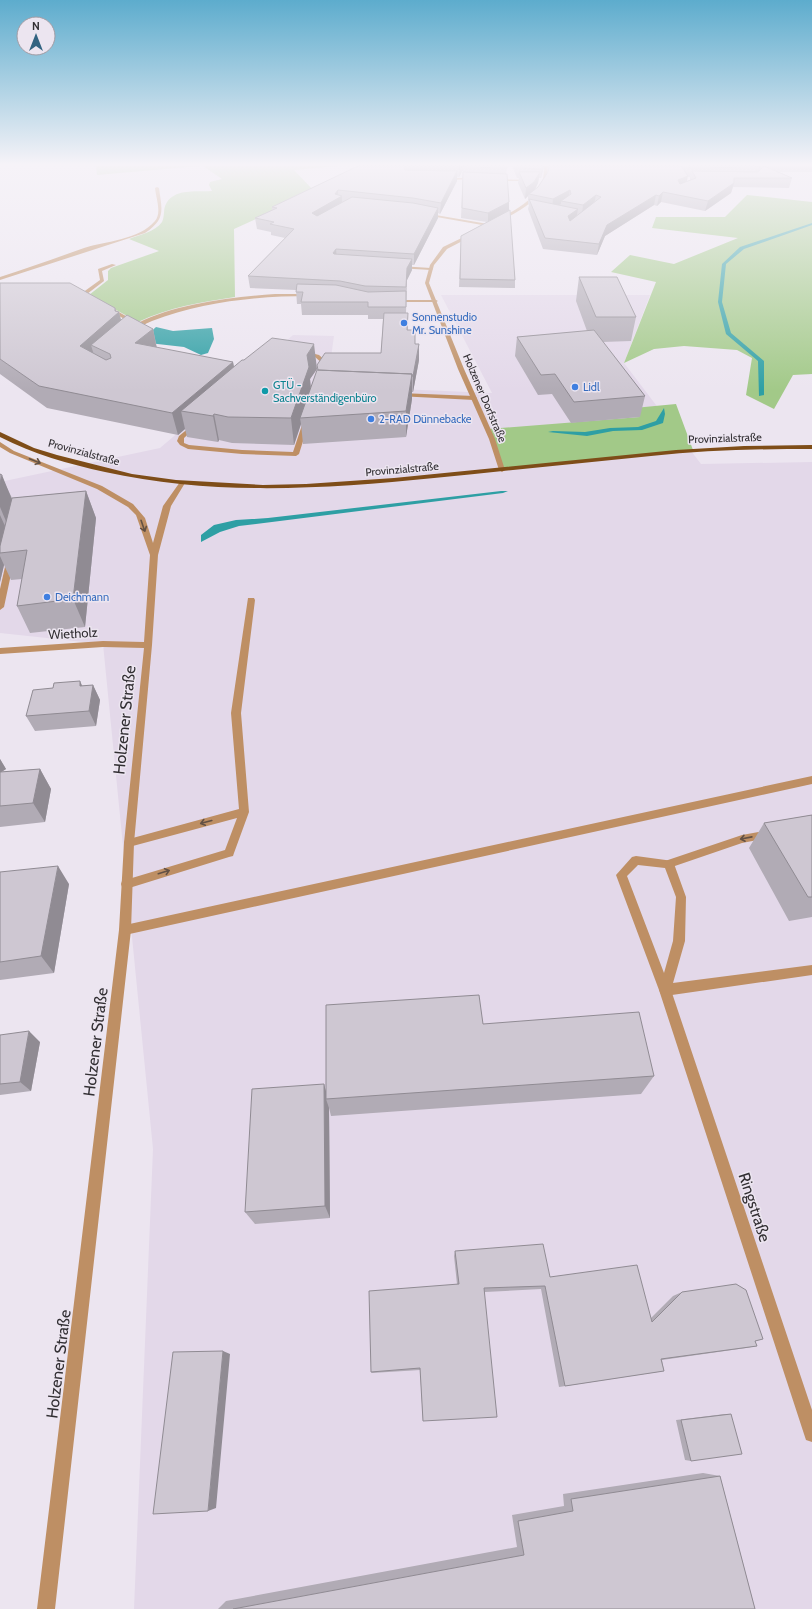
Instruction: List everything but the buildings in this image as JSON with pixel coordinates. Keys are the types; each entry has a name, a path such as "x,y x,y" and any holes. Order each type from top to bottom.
{"main road":[{"name":"Provinzialstraße","path":"0,434 15,442 67,461 109,472 182,483 244,488 307,488 502,470 692,450 812,447"}],"street":[{"path":"0,279 113,241"},
{"name":"Holzener Dorfstraße","path":"458,241 445,248 431,269 427,283 436,301 461,369 492,439 502,470"},
{"path":"98,302 84,294 102,280 100,270 114,265"},
{"path":"392,266 431,269"},
{"path":"126,336 138,325 152,319 206,304 277,294 314,295"},
{"path":"391,302 436,301"},
{"path":"104,306 138,325"},
{"path":"294,353 310,354 322,359 325,363 324,368 318,377"},
{"path":"394,395 474,398"},
{"path":"199,422 181,437 180,441 182,444 188,447 242,452 296,454 309,412"},
{"name":"Provinzialstraße","path":"0,444 12,452 103,489 124,502 139,513 154,555"},
{"name":"Holzener Straße","path":"46,1609 125,930 126,884 148,645 154,555 167,506 182,483"},
{"path":"0,608 12,553"},
{"path":"126,884 229,853 244,812 236,713 251,600"},
{"name":"Wietholz","path":"0,651 103,644 148,645"},
{"path":"125,930 812,780"},
{"path":"130,843 244,812"},
{"path":"781,832 742,839 669,864 682,896 680,941 665,990 812,970"},
{"name":"Ringstraße","path":"669,864 636,860 621,875 665,990 812,1434"}],"shaded area":[{"path":"441,295 650,295 624,363 701,464 812,462 812,1609 134,1609 153,1149 103,644 0,633 0,482 160,448 293,335 334,336 327,386 492,393"}],"green space":[{"path":"134,241 234,241 235,297 198,303 162,312 138,322 89,295 108,280 108,271 111,268 159,251"},
{"path":"730,241 812,241 812,374 793,375 774,409 746,395 752,358 737,350 684,346 654,349 624,363 656,282 611,272 630,255 674,264"},
{"path":"676,404 693,450 502,470 488,429 640,417 634,408"}],"water":[{"path":"156,327 173,331 212,328 214,339 208,353 201,355 184,347 140,342"},
{"path":"664,408 665,414 663,423 642,430 613,431 587,436 548,432 585,432 610,428 638,427 656,421"},
{"path":"508,491 503,493 239,526 220,532 201,542 201,535 214,525 236,520 268,518"}],"waterway":[{"path":"761,395 761,361 729,334 720,302 724,264 742,248 762,241"}],"place":[{"name":"Sonnenstudio Mr. Sunshine","path":"404,323"},
{"name":"Lidl","path":"575,387"},
{"name":"GTÜ - Sachverständigenbüro","path":"265,391"},
{"name":"2-RAD Dünnebacke","path":"371,419"},
{"name":"Deichmann","path":"47,597"}]}
